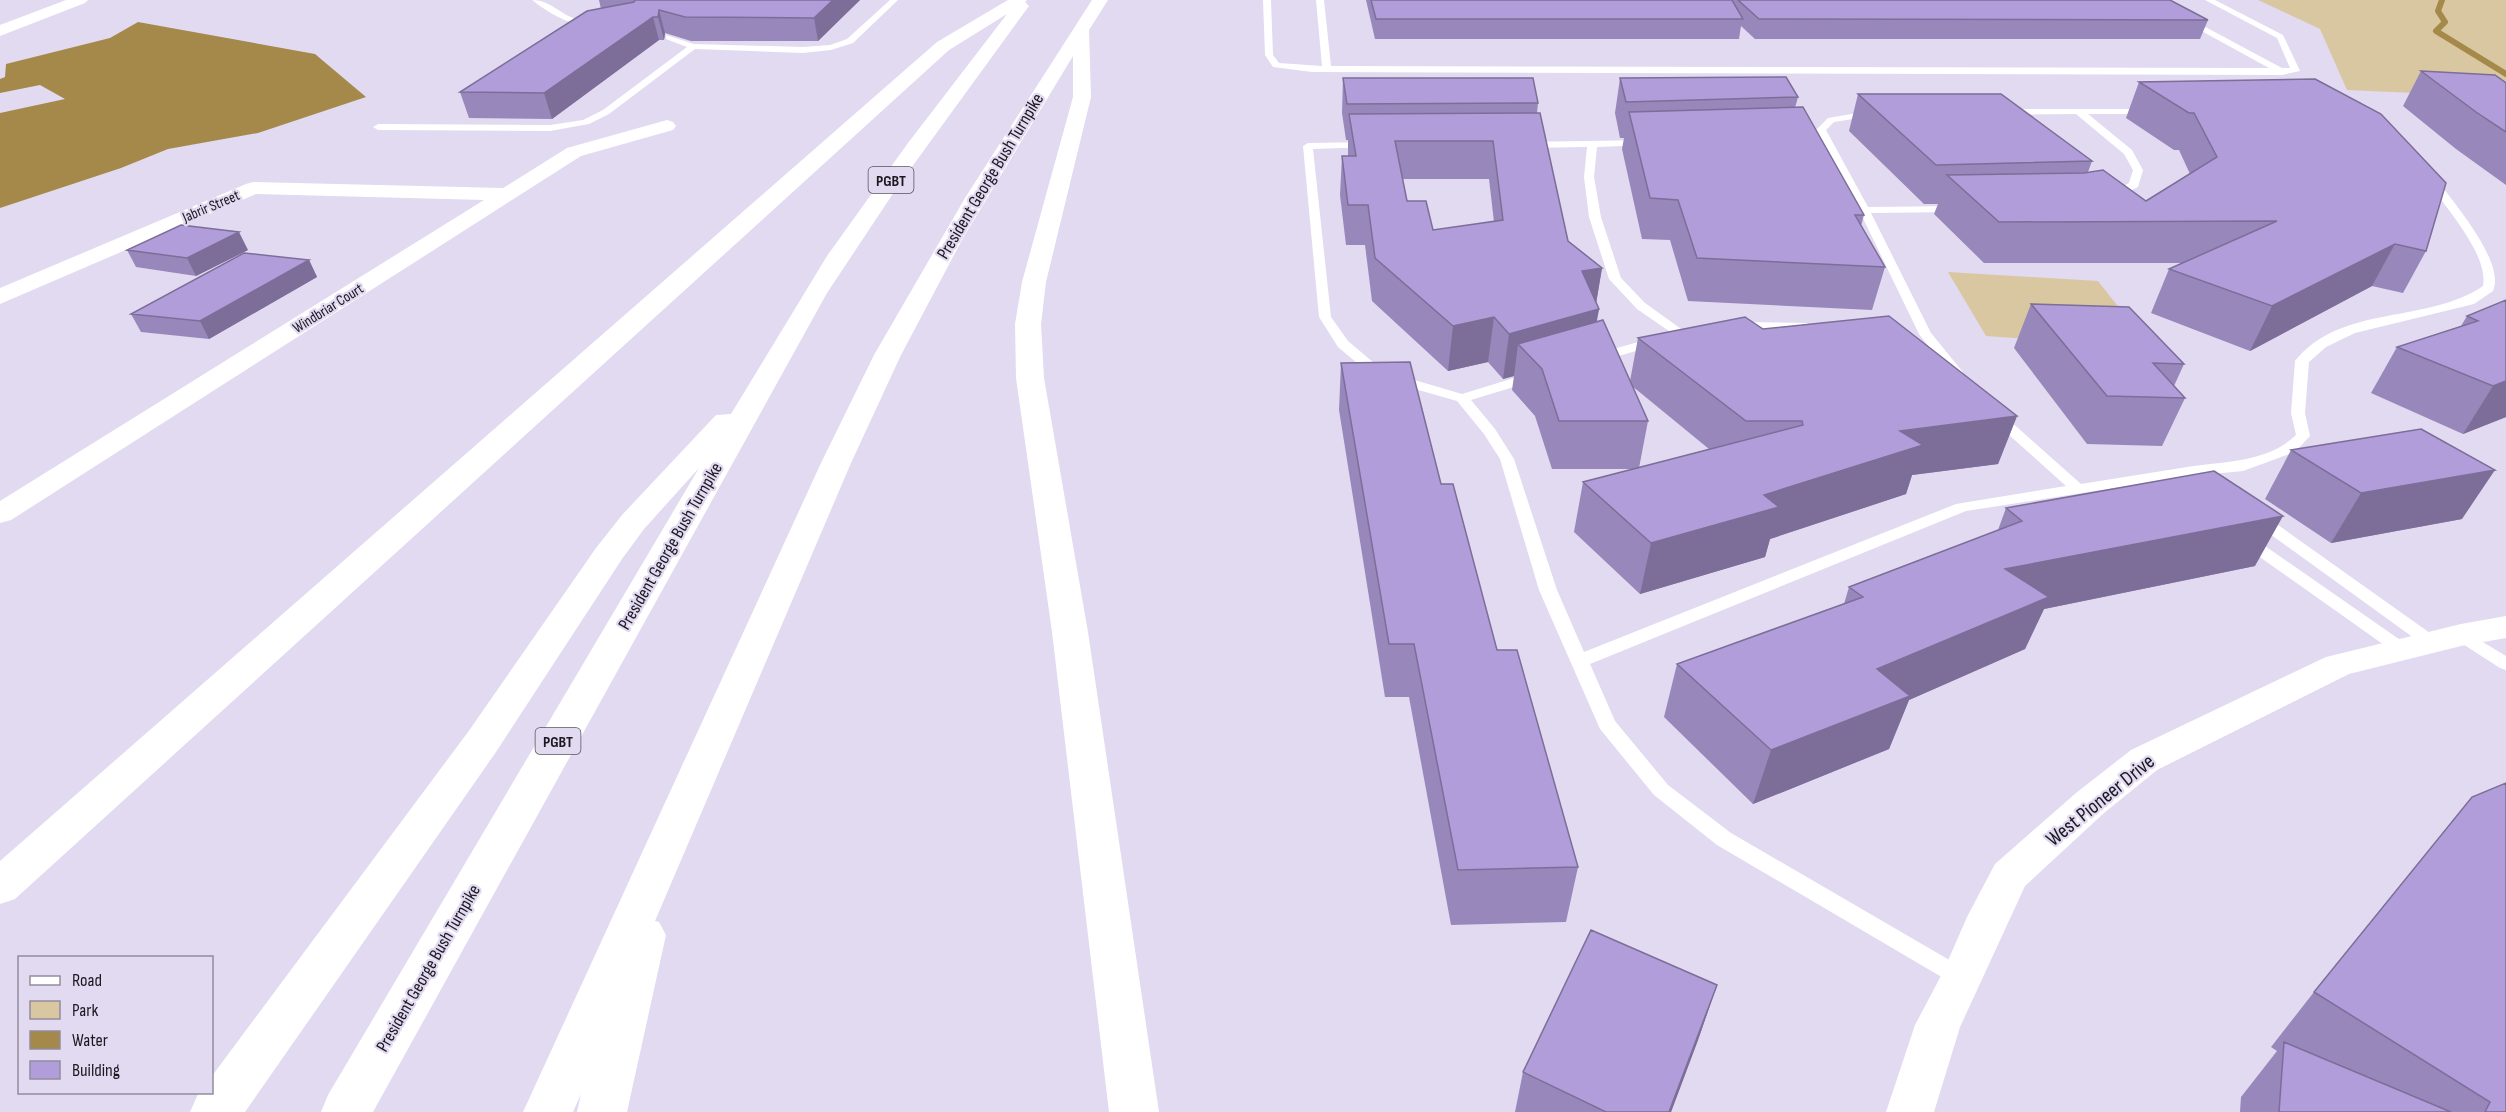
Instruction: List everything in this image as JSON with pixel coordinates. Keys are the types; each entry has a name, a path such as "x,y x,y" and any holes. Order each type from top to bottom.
{"main road":[{"path":"0,31 80,0"},
{"path":"0,886 943,46 1019,0"},
{"name":"President George Bush Turnpike","path":"346,1112 770,370 854,231 1025,0"},
{"name":"President George Bush Turnpike","path":"548,1112 836,463 889,352 925,284 970,208 1100,0"},
{"path":"1081,30 1082,97 1034,282 1028,324 1030,378 1070,632 1134,1112"},
{"path":"215,1112 482,742 633,522 770,370"},
{"path":"602,1112 651,899 667,843"}],"street":[{"name":"Windbriar Court","path":"0,514 574,152 667,126"},
{"name":"Jabrir Street","path":"0,297 253,188 508,194"},
{"name":"West Pioneer Drive","path":"1910,1112 1938,1024 1962,979 1988,917 2010,875 2091,803 2144,760 2338,665 2431,642 2506,627"}],"lane":[{"path":"536,0 574,21 605,22"},
{"path":"669,37 693,46 803,50 831,47 850,41 894,0"},
{"path":"1266,0 1269,55 1276,65 1327,69 2296,71 2280,37 2209,0"},
{"path":"1320,0 1327,69"},
{"path":"2149,0 2283,72"},
{"path":"378,127 550,128 586,122 606,112 693,46"},
{"path":"1988,112 2159,111"},
{"path":"2079,112 2128,152 2138,170 2134,185 2125,192 2101,201"},
{"path":"1886,113 1862,114 1831,120 1821,130 1818,138 1864,210 1919,334 1969,388"},
{"path":"1509,145 1662,143"},
{"path":"1588,361 1684,333 1641,306 1615,279 1595,217 1589,177 1592,144"},
{"path":"1379,145 1308,146 1325,317 1343,344 1369,366 1406,382 1462,398 1542,374"},
{"path":"1580,661 1962,507 2192,471 2243,466 2290,448 2303,436 2298,413 2302,361 2321,344 2350,330 2470,301 2488,288 2491,276 2483,253 2423,170"},
{"path":"1864,210 1968,209"},
{"path":"1726,326 1820,328"},
{"path":"1462,398 1490,432 1507,459 1548,590 1607,724 1661,790 1724,839 1962,979"},
{"path":"1984,405 2077,488"},
{"path":"2192,471 2208,483"},
{"path":"2157,478 2174,489"},
{"path":"2242,507 2431,642"},
{"path":"2236,533 2431,642 2506,664"}],"green space":[{"path":"2258,0 2506,0 2506,91 2416,93 2347,90 2320,29"},
{"path":"1948,272 2098,281 2150,347 1986,336"}],"water":[{"path":"138,22 315,54 366,97 258,133 168,149 121,168 0,208 0,113 65,99 40,85 0,93 0,79 5,77 6,64 110,38"}],"building":[{"path":"635,0 833,0 814,18 685,17 659,10 658,17 653,17 544,93 460,92 587,11"},
{"path":"1371,0 1732,0 1743,19 1376,19"},
{"path":"1738,0 2170,0 2208,20 1759,19"},
{"path":"2421,71 2495,75 2506,83 2506,132 2476,112"},
{"path":"1786,77 1798,97 1626,102 1620,78"},
{"path":"1343,78 1533,78 1538,103 1347,104"},
{"path":"2315,79 2381,114 2446,183 2426,251 2395,244 2272,306 2169,269 2277,221 1999,222 1947,175 2084,173 2103,170 2146,201 2217,157 2194,113 2189,113 2139,82"},
{"path":"1858,94 2001,94 2092,161 1936,165"},
{"path":"1803,107 1864,215 1855,215 1885,267 1697,258 1678,200 1650,198 1629,112"},
{"path":"1540,113 1568,241 1602,268 1582,271 1599,309 1509,334 1494,317 1453,326 1375,258 1368,205 1348,205 1342,156 1356,156 1349,114","holes":["1395,141 1493,141 1503,220 1433,230 1426,201 1407,201"]},
{"path":"181,225 239,232 187,258 127,250"},
{"path":"244,253 309,260 200,321 131,314"},
{"path":"2506,300 2506,381 2493,386 2397,347 2478,321 2467,316"},
{"path":"2031,304 2129,307 2184,364 2153,363 2185,398 2107,396"},
{"path":"1889,316 2017,416 1900,431 1923,445 1764,495 1779,507 1651,543 1583,482 1803,425 1802,421 1746,421 1638,338 1745,317 1763,329"},
{"path":"1603,320 1648,421 1559,421 1542,369 1518,344"},
{"path":"1410,362 1441,484 1453,484 1497,650 1517,650 1578,867 1458,870 1414,644 1389,644 1341,363"},
{"path":"2421,429 2495,470 2361,493 2291,450"},
{"path":"2214,471 2283,516 2005,569 2049,597 1877,669 1910,696 1771,750 1677,664 1863,597 1849,587 2022,521 2006,508"},
{"path":"2506,783 2506,1112 2485,1112 2490,1102 2314,992 2472,797"},
{"path":"1591,930 1717,985 1669,1112 1606,1112 1523,1072"},
{"path":"2284,1042 2451,1112 2279,1112"}],"waterway":[{"path":"2442,0 2438,11 2445,22 2436,31 2506,74"}]}
